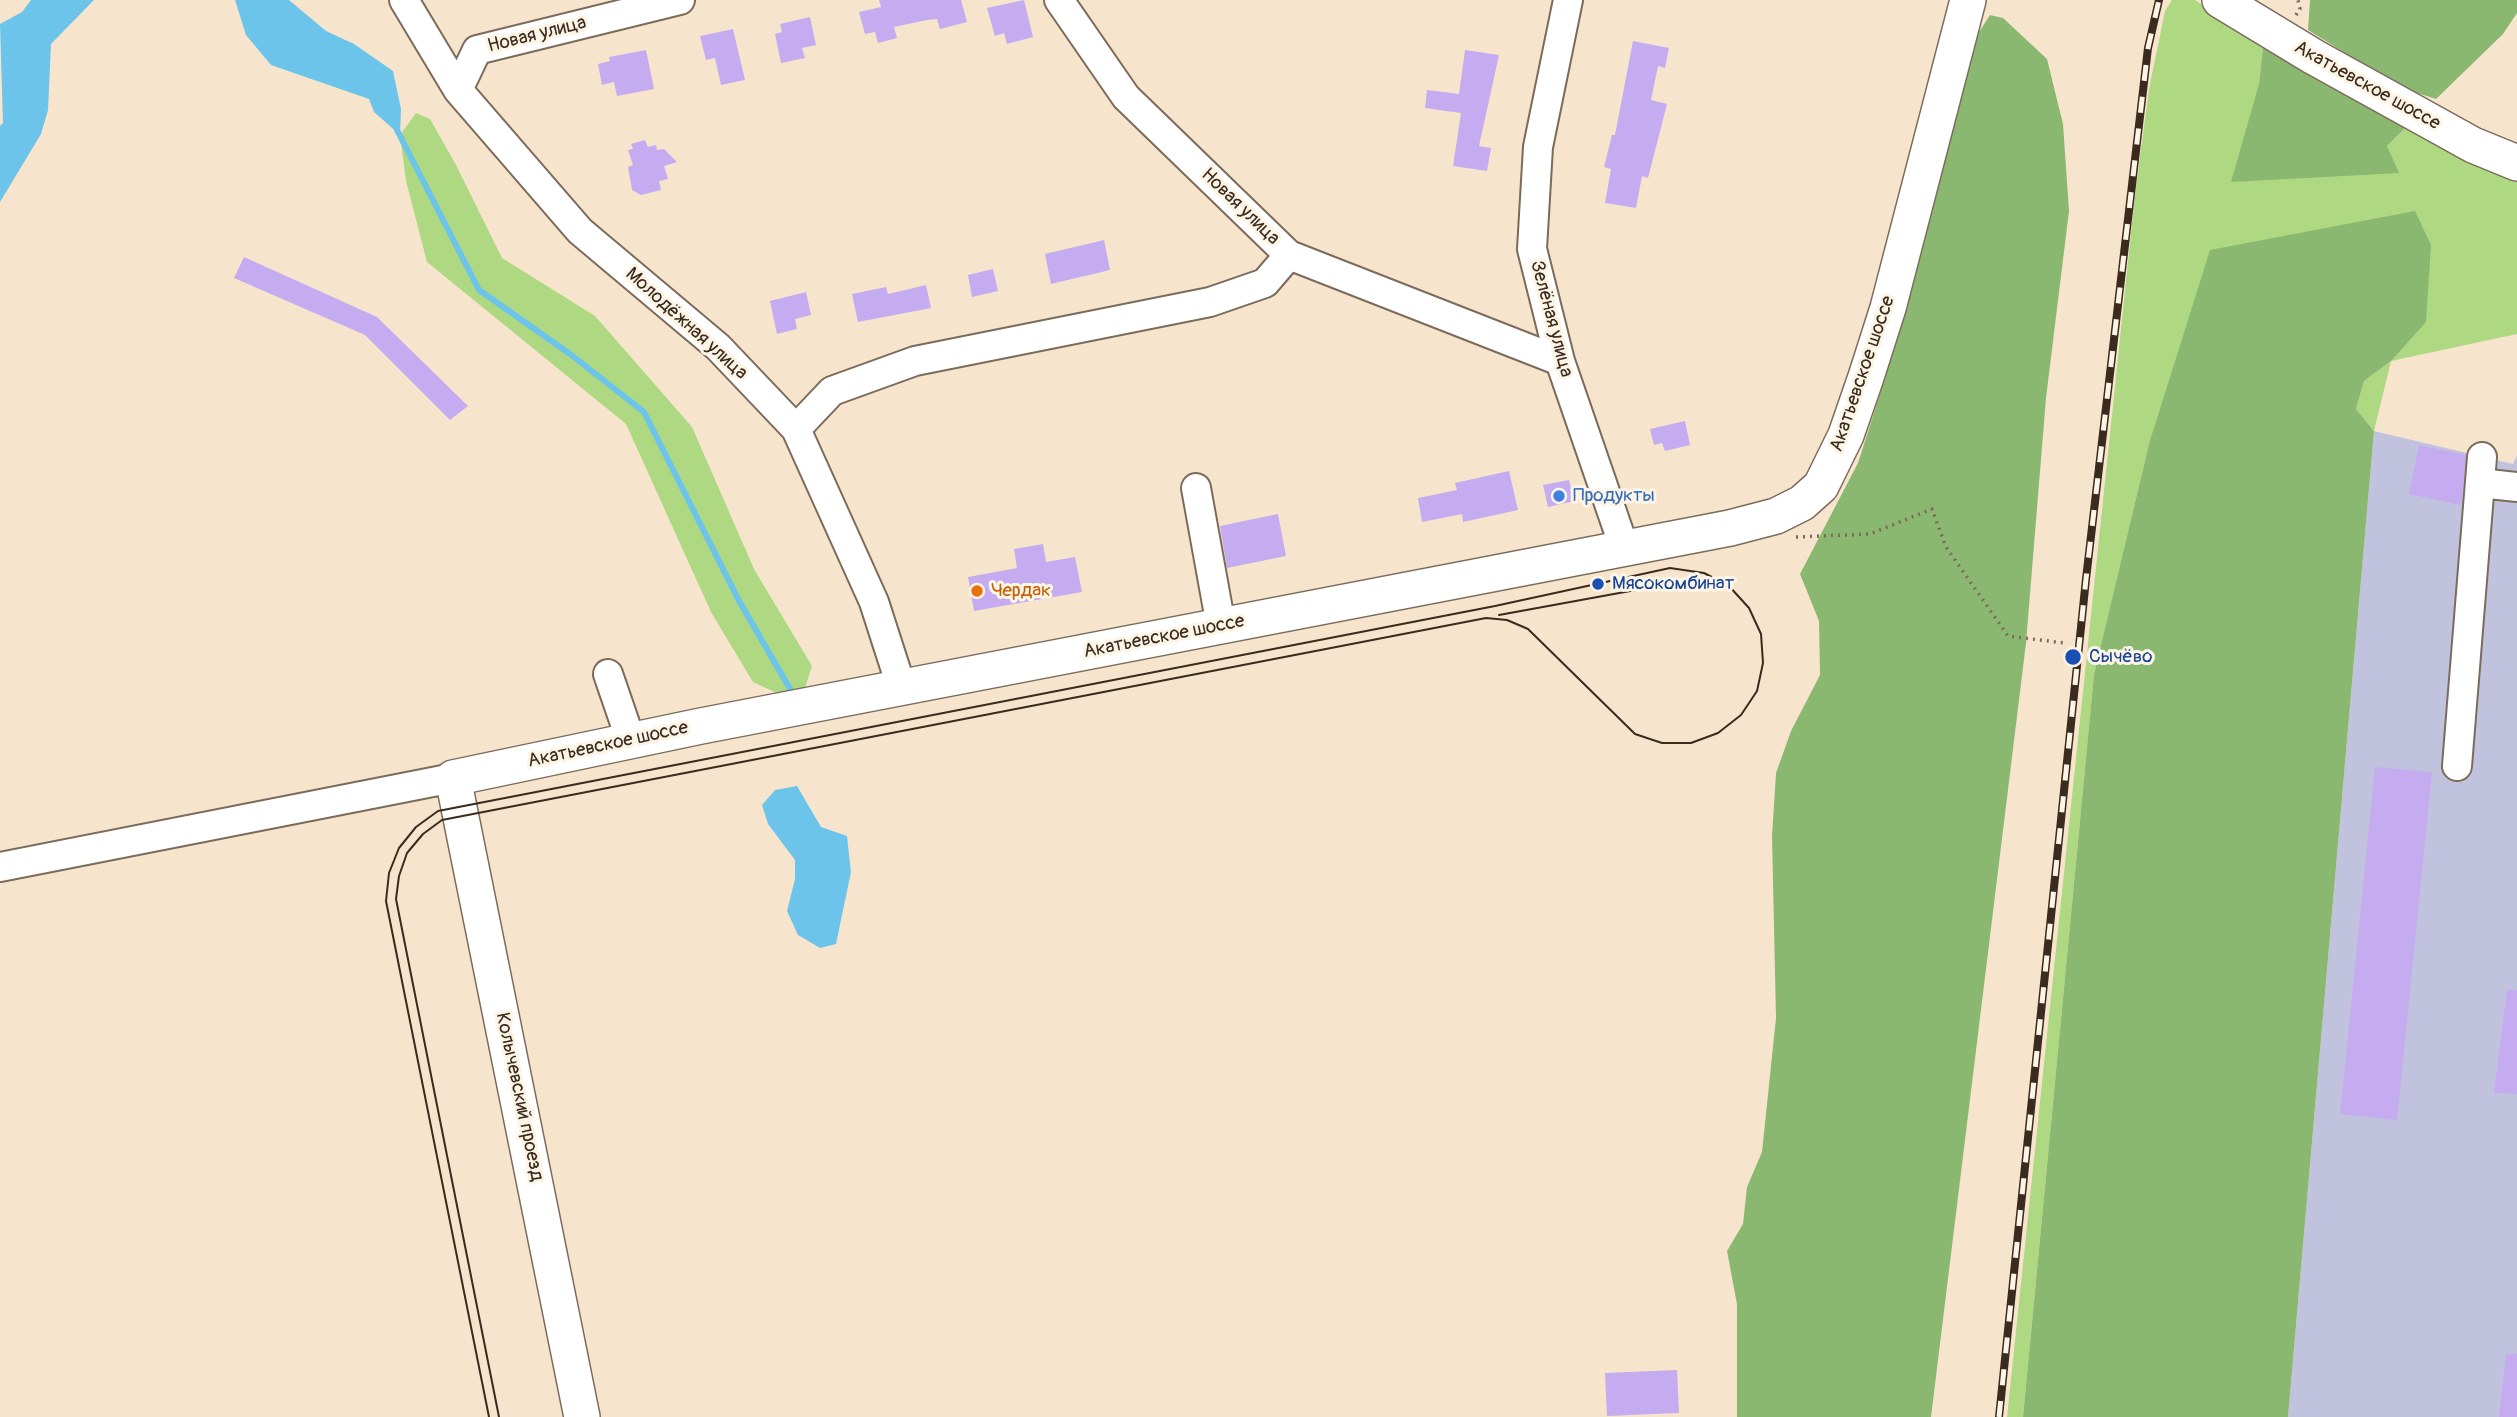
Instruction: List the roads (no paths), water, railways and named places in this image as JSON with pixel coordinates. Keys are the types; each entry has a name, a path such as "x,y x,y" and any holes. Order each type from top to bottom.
{"main road":[{"name":"Акатьевское шоссе","path":"453,778 631,741 1730,528 1776,516 1802,503 1821,486 1846,435 1888,309 1968,0"},
{"name":"Акатьевское шоссе","path":"2220,0 2314,57 2473,145 2517,163"},
{"name":"Колычевский проезд","path":"453,778 582,1417"}],"street":[{"name":"Молодёжная улица","path":"404,0 458,90 580,231 718,347 796,429 874,602 902,688"},
{"name":"Новая улица","path":"458,90 477,50 680,0"},
{"name":"Новая улица","path":"1059,0 1126,97 1289,255 1560,361"},
{"name":"Зелёная улица","path":"1568,0 1538,147 1532,249 1560,361 1624,547"},
{"path":"796,429 832,391 915,361 1210,302 1265,283 1289,255"},
{"path":"2457,766 2481,470 2517,487"},
{"path":"1196,488 1221,626"},
{"path":"608,674 631,741"},
{"name":"Акатьевское шоссе","path":"0,867 453,778"}],"water":[{"path":"31,0 94,0 51,44 48,110 41,134 0,202 0,126 3,123 0,24 22,12"},
{"path":"235,0 289,0 326,31 354,44 393,71 401,109 400,135 374,112 369,99 271,65 246,35"},
{"path":"797,786 821,827 847,836 851,872 836,944 820,948 798,935 787,911 795,879 795,860 768,824 762,805 775,790"}],"waterway":[{"path":"397,130 479,290 570,354 644,412 738,599 790,689"}],"tram line":[{"path":"489,1417 386,901 389,873 399,848 416,827 438,811 1495,606 1670,568 1704,573 1729,586 1749,608 1761,634 1763,663 1757,691 1741,715 1718,733 1691,743 1662,743 1635,734 1528,629 1507,620 1486,618 442,820 423,834 407,853 399,876 396,899 499,1417"},
{"path":"1499,615 1685,581"}],"railway":[{"path":"1999,1417 2086,579 2148,48 2159,0"}],"place":[{"name":"Продукты","path":"1559,496"},
{"name":"Мясокомбинат","path":"1598,584"},
{"name":"Чердак","path":"977,591"},
{"name":"Сычёво","path":"2073,657"}]}
